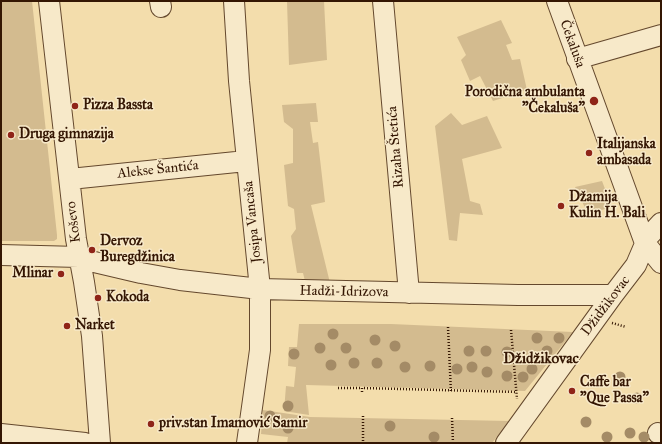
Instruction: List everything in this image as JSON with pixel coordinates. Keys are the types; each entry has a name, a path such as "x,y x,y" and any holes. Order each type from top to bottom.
{"street":[{"name":"Koševo","path":"49,1 76,239 92,336 100,443"},
{"name":"Josipa Vancaša","path":"234,1 246,161 260,289 260,350 247,443"},
{"name":"Rizaha Štetića","path":"383,1 409,293"},
{"name":"Čekaluša","path":"557,1 645,244 661,263"},
{"path":"577,58 661,35"},
{"name":"Alekse Šantića","path":"70,179 246,161"},
{"name":"Džidžikovac","path":"506,443 613,295 636,266 645,244 653,230 661,223"},
{"name":"Hadži-Idrizova","path":"1,255 79,257 141,273 180,280 260,289 518,295 613,295"},
{"path":"1,434 84,443"}],"path":[{"path":"448,327 451,391"},
{"path":"511,330 520,423"},
{"path":"338,388 517,392"},
{"path":"363,416 363,443"},
{"path":"452,418 453,443"}],"shaded area":[{"path":"1,1 32,1 57,235 57,239 54,241 1,241"},
{"path":"287,1 324,1 327,60 289,65"},
{"path":"501,20 512,43 506,45 512,60 520,59 527,90 493,101 480,76 470,81 461,60 466,55 457,37"},
{"path":"316,103 318,122 310,122 313,143 318,142 325,202 311,205 331,287 306,285 303,273 297,273 291,236 296,229 294,209 288,206 284,165 293,163 293,129 284,122 282,105"},
{"path":"451,113 462,125 487,116 502,148 462,159 470,201 480,204 483,215 460,213 457,241 449,240 435,126"},
{"path":"602,181 612,207 588,214 575,187"},
{"path":"299,324 391,324 573,332 525,391 306,385 309,415 284,411 286,386 294,387 296,367 288,366 289,347 297,347"},
{"path":"263,410 310,417 510,421 492,443 287,443 288,437 261,434"}],"place":[{"name":"Porodična ambulanta \"Čekaluša\"","path":"594,101"},
{"name":"Pizza Bassta","path":"75,106"},
{"name":"Druga gimnazija","path":"11,135"},
{"name":"Italijanska ambasada","path":"589,153"},
{"name":"Džamija Kulin H. Bali","path":"561,206"},
{"name":"Dervoz Buregdžinica","path":"92,250"},
{"name":"Mlinar","path":"61,274"},
{"name":"Kokoda","path":"98,298"},
{"name":"Narket","path":"67,326"},
{"name":"Caffe bar \"Que Passa\"","path":"572,391"},
{"name":"priv.stan Imamović Samir","path":"151,424"}],"district":[{"name":"Džidžikovac","path":"541,359"}]}
